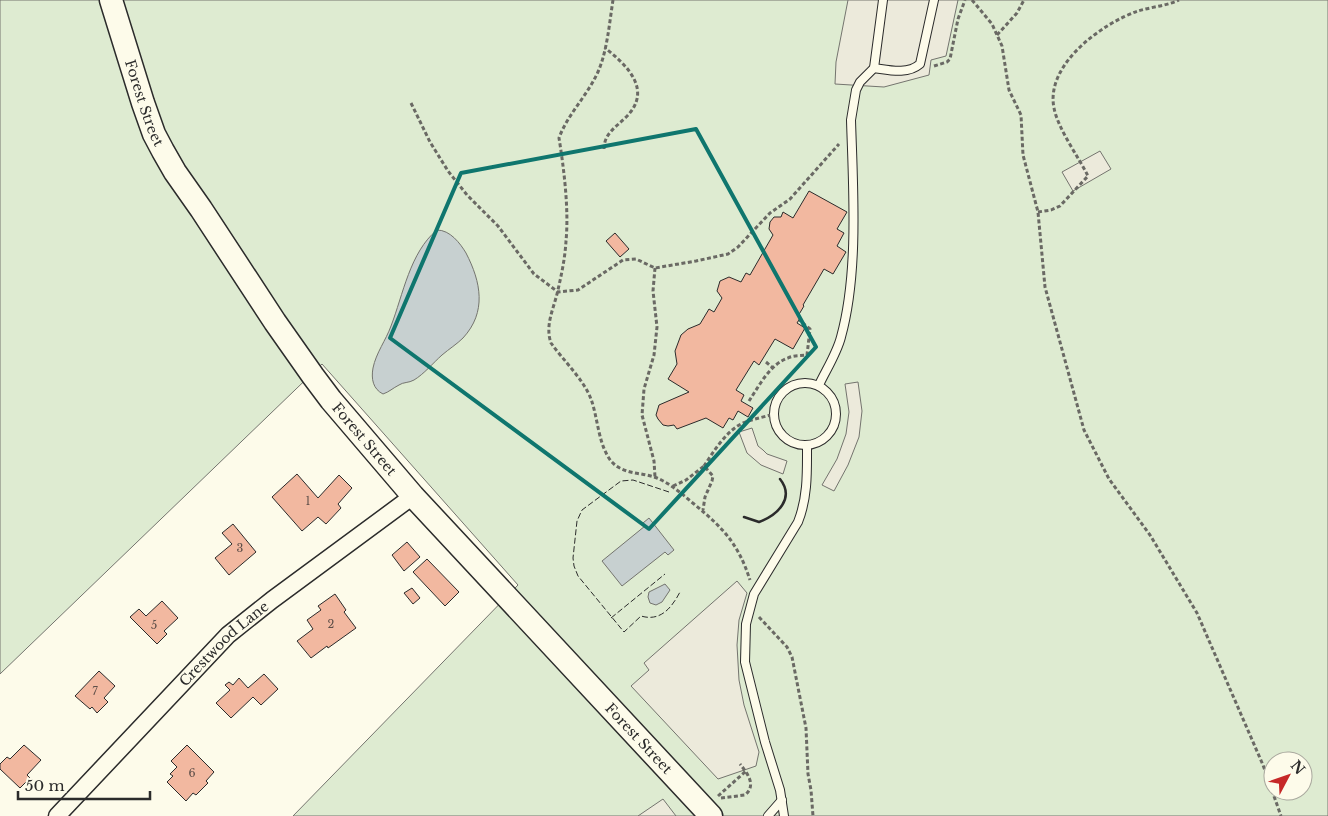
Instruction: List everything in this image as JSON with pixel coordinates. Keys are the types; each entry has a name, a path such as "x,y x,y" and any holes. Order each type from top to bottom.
{"street":[{"name":"Forest Street","path":"112,0 154,134 175,172 313,376 331,400 413,496 707,812"},
{"name":"Crestwood Lane","path":"57,816 228,635 272,600 413,496"}],"lane":[{"path":"819,385 841,338 847,306 853,252 851,130 853,103 860,82 874,68 883,0"},
{"path":"874,68 896,71 911,70 920,64 934,0"},
{"path":"802,382 819,385 830,394 835,403 837,413 835,424 823,440 807,445 793,443 777,429 774,409 777,399 783,390 792,385 802,382"},
{"path":"784,816 780,790 765,742 745,662 746,624 754,594 798,522 802,512 806,492 807,445"},
{"path":"768,816 782,800"}],"path":[{"path":"613,0 605,48 596,77 563,126 559,138 567,224 558,292 549,321 548,336 590,397 606,453 611,461 626,471 655,477 672,486 717,522 740,553 754,594 758,616 782,640 792,657 806,728 808,774 813,816"},
{"path":"934,66 947,62 950,59 964,0"},
{"path":"972,0 992,24 997,35 1006,62 1009,90 1021,115 1023,156 1038,212 1045,287 1084,430 1109,479 1150,536 1197,613 1263,765 1281,816"},
{"path":"997,35 1016,14 1024,0"},
{"path":"1038,212 1060,206 1088,176 1065,134 1054,108 1054,95 1064,65 1070,56 1100,30 1137,11 1179,0"},
{"path":"604,149 607,135 627,116 634,106 637,93 635,81 626,66 605,48"},
{"path":"411,104 430,142 448,171 467,196 498,226 534,274 558,292 578,290 623,260 636,260 655,268 728,254 738,247 770,212 790,199 851,130"},
{"path":"655,268 653,291 657,327 654,355 644,389 642,415 654,461 655,477"},
{"path":"749,401 778,363 788,357 807,355 810,329 798,320"},
{"path":"766,362 773,368"},
{"path":"672,486 686,480 704,466 728,434 744,423 774,414"},
{"path":"703,511 704,496 712,481 712,476 704,466"},
{"path":"707,812 716,798 741,796 748,792 751,786 746,772 740,764"},
{"path":"721,793 746,772"}],"highlighted area":[{"path":"696,129 816,347 649,529 390,338 461,173"}],"green space":[{"path":"0,0 1328,0 1328,816 293,816 518,585 322,364 0,674"}],"shaded area":[{"path":"848,0 958,0 946,56 931,60 929,75 884,87 835,84 836,62"},
{"path":"1100,151 1111,169 1073,191 1062,172"},
{"path":"437,230 446,232 458,241 471,264 478,286 479,297 476,318 463,338 421,375 383,394 377,389 373,380 374,362 391,326 414,262 420,250"},
{"path":"858,382 862,411 859,437 848,465 834,491 822,485 837,459 846,434 849,412 845,384"},
{"path":"752,428 758,446 767,454 787,461 783,474 761,465 747,453 739,432"},
{"path":"649,518 674,550 668,555 665,552 622,586 602,561 645,526 643,523"},
{"path":"737,581 747,593 739,620 737,645 739,680 744,705 759,752 756,766 718,779 631,686 649,670 644,663"},
{"path":"665,584 670,590 662,602 656,605 650,603 649,592"},
{"path":"663,799 676,816 638,816"}],"building":[{"path":"809,191 847,212 837,229 844,233 837,246 846,252 833,274 824,269 803,305 797,323 805,328 793,349 775,339 759,365 754,361 736,390 744,395 741,401 753,408 748,417 738,411 733,420 729,418 723,428 706,418 677,429 674,425 663,425 656,415 659,405 689,392 668,379 677,364 675,351 681,335 688,329 700,324 709,309 714,312 722,298 717,291 720,281 729,277 741,282 746,273 750,275 773,235 769,229 770,222 774,217 781,217 783,212 793,218"},
{"path":"615,233 629,249 620,257 606,241"},
{"path":"297,474 318,498 339,475 352,488 338,504 341,508 326,524 318,517 302,531 272,497"},
{"path":"233,524 256,552 229,575 215,558 232,544 222,533"},
{"path":"407,542 420,557 404,571 392,555"},
{"path":"427,559 459,592 445,606 413,572"},
{"path":"412,588 420,598 413,604 404,593"},
{"path":"335,594 346,610 344,612 356,628 311,658 297,641 313,629 307,620 321,610 318,606"},
{"path":"162,601 178,618 164,631 167,634 157,644 130,617 139,609 146,616"},
{"path":"99,671 115,686 104,698 108,702 97,713 92,707 90,709 75,696"},
{"path":"264,674 278,689 261,705 253,697 231,718 216,703 230,690 225,685 229,682 233,685 239,678 248,688"},
{"path":"24,745 41,760 27,775 30,778 20,788 0,769 0,764 7,757 10,759"},
{"path":"187,745 214,772 206,781 208,783 196,795 193,793 186,801 167,782 173,776 170,774 177,767 171,761"}],"fence":[{"path":"669,492 633,480 621,481 582,510 577,521 573,558 578,576 624,632 641,616 654,617 665,612 680,592"},
{"path":"611,618 665,574"}],"wall":[{"path":"744,517 759,522 778,510 785,499 786,493 780,479"}]}
